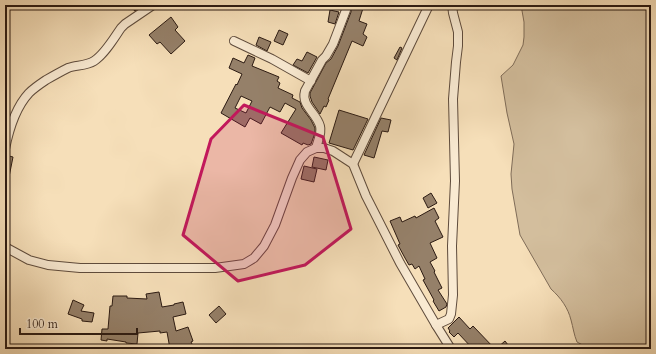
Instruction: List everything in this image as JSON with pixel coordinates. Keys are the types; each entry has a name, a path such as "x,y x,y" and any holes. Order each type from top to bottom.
{"street":[{"path":"5,149 10,128 17,109 30,92 50,78 69,68 88,64 93,61 100,56 125,24 153,5"},
{"path":"353,164 429,5"},
{"path":"436,325 449,319 453,295 452,246 455,181 453,100 458,32 452,5"},
{"path":"316,148 321,131 319,124 304,98 305,91 322,60 333,44 346,10"},
{"path":"234,41 272,59 311,81"},
{"path":"5,247 29,260 48,265 80,268 215,268 244,264 254,258 264,246 275,225 300,160 307,152 316,148 324,148 333,151 353,164 366,196 400,264 452,349"}],"highlighted area":[{"path":"244,105 323,137 351,229 305,265 238,281 183,235 211,139"}],"shaded area":[{"path":"521,5 651,5 651,349 590,349 577,342 566,307 551,289 520,235 512,189 511,174 514,144 501,76 513,65 523,45 524,22"}],"building":[{"path":"128,5 143,5 135,11"},
{"path":"348,5 364,5 359,21 367,24 363,34 367,37 363,46 352,41 326,107 324,106 320,114 312,102 310,93 326,63 331,59 338,46 351,12"},
{"path":"330,10 339,12 335,24 328,22"},
{"path":"171,17 178,27 175,30 185,41 171,54 160,42 157,44 149,35"},
{"path":"279,30 288,34 283,45 274,41"},
{"path":"259,37 271,42 267,51 256,45"},
{"path":"400,47 402,48 397,60 394,58"},
{"path":"307,52 317,57 308,73 293,65 297,59 302,61"},
{"path":"248,55 255,58 252,66 279,77 277,81 280,83 278,88 293,95 292,98 300,102 302,108 315,128 315,133 311,144 308,145 303,143 302,145 281,133 296,109 285,103 280,112 270,107 261,124 250,118 245,127 221,113 242,74 229,68 233,58 244,63","holes":["241,96 252,101 246,113 235,108"]},
{"path":"339,110 368,119 353,150 329,143"},
{"path":"381,118 391,120 388,132 382,131 374,158 364,155"},
{"path":"5,155 13,157 8,182 5,182"},
{"path":"314,157 328,160 326,170 312,167"},
{"path":"304,166 317,169 314,182 301,179"},
{"path":"431,193 437,203 428,208 423,198"},
{"path":"434,208 439,218 435,221 443,237 430,243 437,258 430,262 442,288 438,290 447,304 446,307 439,311 423,280 425,279 419,266 415,269 412,264 409,265 405,258 398,245 400,244 390,221 400,217 402,222 415,216 416,218"},
{"path":"159,292 162,307 183,302 186,314 173,317 176,331 188,327 193,341 191,342 193,346 184,349 170,349 167,332 160,333 160,331 138,333 137,344 107,339 107,341 101,340 102,329 108,329 110,306 112,306 113,296 127,296 127,298 147,299 146,294"},
{"path":"73,300 84,305 81,311 94,313 92,322 82,321 82,319 68,314"},
{"path":"219,306 226,314 216,323 209,315"},
{"path":"459,317 470,329 473,326 495,349 473,349 458,333 454,337 449,332 450,331 448,328"},
{"path":"505,341 511,349 496,349"}]}
